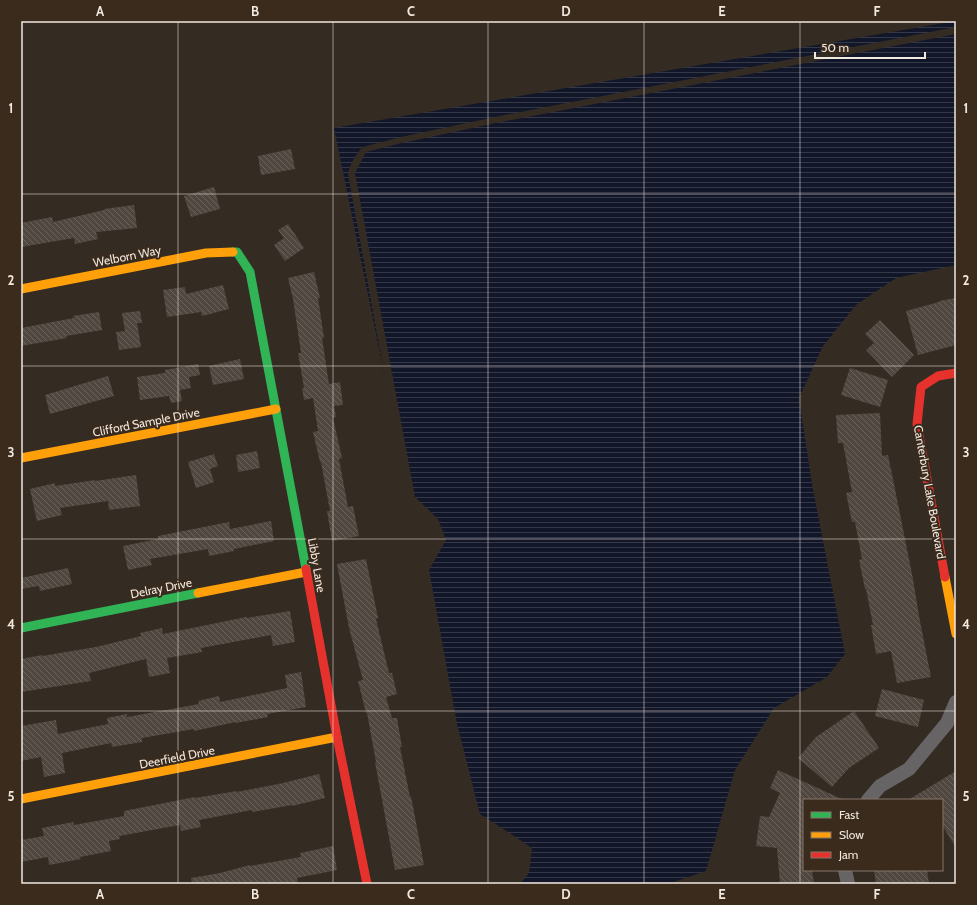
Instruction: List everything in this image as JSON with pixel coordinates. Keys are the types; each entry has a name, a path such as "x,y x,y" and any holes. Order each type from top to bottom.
{"street":[{"name":"Welborn Way","path":"21,289 206,253 237,252"},
{"name":"Libby Lane","path":"237,252 250,272 337,737 367,884"},
{"name":"Canterbury Lake Boulevard","path":"956,373 938,376 921,387 917,424 956,634"},
{"name":"Clifford Sample Drive","path":"21,458 276,409"},
{"name":"Delray Drive","path":"21,628 306,572"},
{"path":"869,799 880,786 909,769 947,723 956,702"},
{"name":"Deerfield Drive","path":"21,799 337,737"},
{"path":"845,871 848,884"}],"water":[{"path":"956,21 956,27 495,117 401,137 363,147 354,159 348,174 385,378 334,128"},
{"path":"956,34 956,265 896,278 856,305 823,346 799,398 812,484 845,654 827,677 774,708 735,770 706,871 668,884 520,884 529,873 532,848 480,814 457,724 429,570 446,540 438,519 415,497 355,173 366,152 402,143 496,123"}],"building":[{"path":"291,149 295,169 261,175 258,156"},
{"path":"214,187 220,209 191,217 184,196"},
{"path":"134,205 137,228 96,232 98,239 75,244 74,238 21,247 21,223 52,217 53,222 104,209"},
{"path":"288,224 304,248 285,261 274,245 284,238 278,230"},
{"path":"314,272 320,298 318,298 324,338 322,338 329,384 340,382 343,405 334,406 336,417 333,418 342,458 339,459 348,507 353,506 359,536 332,541 327,511 330,511 321,462 313,432 318,431 313,398 304,400 302,388 304,388 298,353 301,353 293,299 288,278"},
{"path":"223,285 229,309 202,316 201,312 167,317 163,290 185,287 186,294"},
{"path":"956,298 956,345 918,355 906,311 939,301"},
{"path":"140,311 142,323 137,323 141,347 119,350 116,332 125,331 122,313"},
{"path":"99,312 102,330 21,346 21,328 74,318 73,316"},
{"path":"880,320 914,355 892,377 866,350 874,343 865,334"},
{"path":"240,359 244,379 213,385 209,366"},
{"path":"198,364 200,375 189,377 191,388 180,390 182,401 171,403 169,396 140,400 137,377 165,373 165,370"},
{"path":"850,368 888,380 880,407 841,395"},
{"path":"108,376 114,396 50,414 45,395"},
{"path":"880,413 882,456 888,455 931,677 897,683 891,651 876,654 871,625 873,625 859,560 862,559 855,522 852,522 846,493 852,492 843,443 838,443 836,415"},
{"path":"257,451 260,468 238,472 236,455"},
{"path":"214,454 218,466 210,469 214,482 196,488 188,462"},
{"path":"136,475 140,506 109,510 108,501 60,508 62,515 37,521 30,489 55,483 55,486"},
{"path":"271,521 274,541 209,556 208,549 150,559 152,565 128,570 123,546 158,539 158,536 229,522 230,529"},
{"path":"366,559 378,618 376,619 389,673 392,673 397,694 386,697 392,718 397,718 402,747 400,747 424,865 395,870 367,713 358,681 363,680 349,628 337,564"},
{"path":"68,568 72,584 40,591 39,586 21,589 21,578"},
{"path":"290,611 295,642 273,646 271,635 201,648 202,652 167,658 170,673 149,677 146,659 89,673 91,681 21,692 21,659 96,647 141,636 140,633 162,628 163,634 246,617"},
{"path":"301,672 306,707 267,714 268,717 194,731 194,729 142,738 142,742 112,747 111,743 62,753 65,773 44,777 41,757 21,761 21,726 56,720 58,734 108,724 107,718 127,714 127,717 199,704 198,701 219,696 220,702 287,688 285,675"},
{"path":"882,689 924,700 918,727 875,716"},
{"path":"854,711 879,748 849,768 832,787 798,758 816,737"},
{"path":"778,770 842,799 803,799 803,871 812,871 814,884 780,884 777,848 756,846 760,816 769,817 780,793 770,788"},
{"path":"956,771 956,848 943,827 943,799 910,799"},
{"path":"319,774 325,798 292,806 253,812 252,810 199,820 201,827 181,831 180,825 119,836 120,839 109,841 111,851 80,857 81,859 49,865 48,857 21,862 21,840 44,836 42,828 73,822 74,825 124,816 124,811 195,797 237,792"},
{"path":"333,846 337,870 297,878 298,884 192,884 191,878 220,873 250,865 301,857 300,853"},
{"path":"874,871 927,871 929,884 876,884"}],"traffic: fast":[{"path":"233,252 237,252 250,272 306,569"},
{"path":"21,628 198,593"}],"traffic: slow":[{"path":"21,289 206,253 233,252"},
{"path":"21,458 276,409"},
{"path":"198,593 306,572"},
{"path":"945,577 956,634"},
{"path":"21,799 337,737"}],"traffic: jam":[{"path":"945,577 917,424 921,387 938,376 956,373"},
{"path":"306,569 337,737 367,884"}]}
